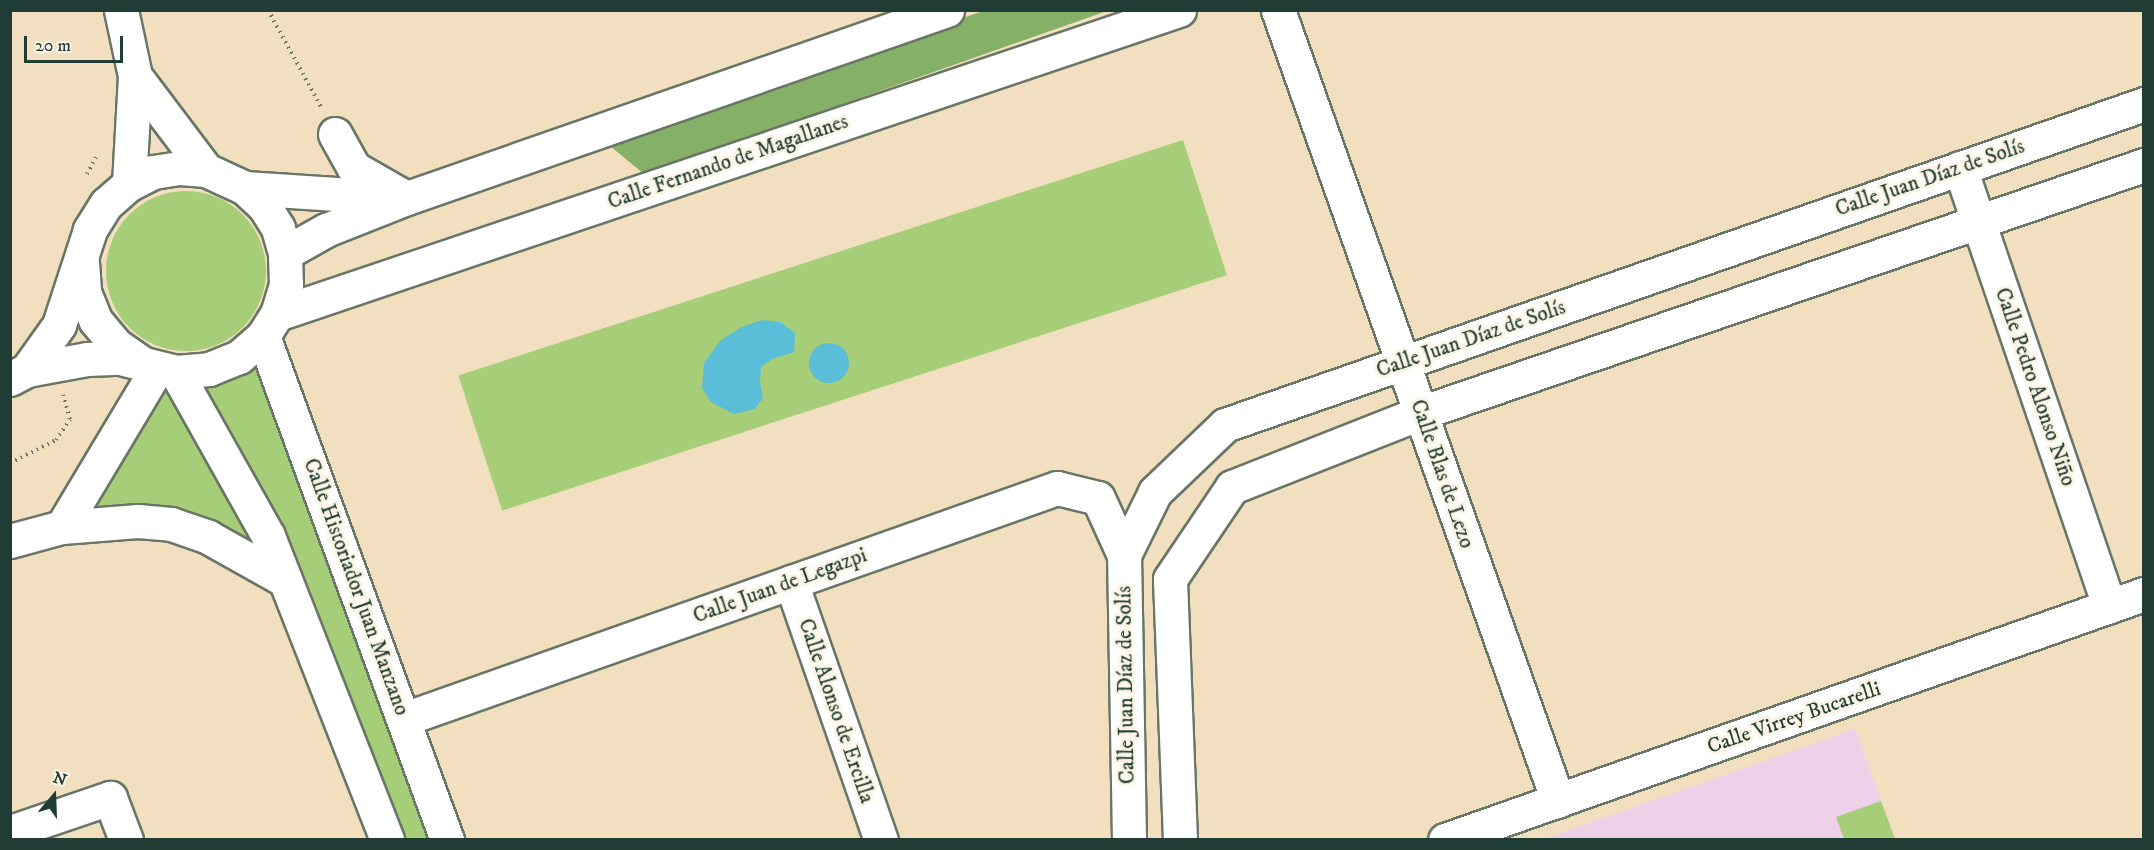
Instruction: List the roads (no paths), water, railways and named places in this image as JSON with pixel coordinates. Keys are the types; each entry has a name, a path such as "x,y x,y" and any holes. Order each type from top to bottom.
{"street":[{"path":"121,10 135,76 129,184"},
{"path":"285,253 326,230 408,198 947,10"},
{"name":"Calle Fernando de Magallanes","path":"270,325 1179,10"},
{"name":"Calle Blas de Lezo","path":"1278,10 1558,801"},
{"path":"135,76 206,170"},
{"name":"Calle Juan Díaz de Solís","path":"1129,840 1124,555 1155,492 1225,425 2144,104"},
{"path":"335,134 354,168 408,198"},
{"path":"1180,840 1170,579 1232,487 1420,413 2144,165"},
{"path":"180,168 206,170 245,188 264,206 278,228 285,253 286,284 270,325 239,357 209,369 158,368 120,358 87,359 19,375 59,325 90,230 106,204 129,184 153,172 180,168"},
{"name":"Calle Pedro Alonso Niño","path":"1960,168 2109,606"},
{"path":"245,188 408,198"},
{"path":"82,260 84,292 96,321 116,345 158,368 268,536 387,840"},
{"name":"Calle Historiador Juan Manzano","path":"270,325 447,840"},
{"path":"62,527 158,368"},
{"name":"Calle Juan de Legazpi","path":"405,719 1057,488 1098,498 1124,555"},
{"path":"10,542 44,530 62,527 138,521 171,524 208,537 285,580"},
{"name":"Calle Alonso de Ercilla","path":"791,582 881,840"},
{"name":"Calle Virrey Bucarelli","path":"1445,840 2144,594"},
{"path":"10,832 110,798 126,840"}],"water":[{"path":"762,320 780,322 795,333 794,352 772,359 761,367 760,382 763,398 755,409 734,414 711,402 702,388 704,363 721,340 742,327"},
{"path":"829,343 843,349 849,363 843,377 829,383 815,377 809,363 815,349"}]}
